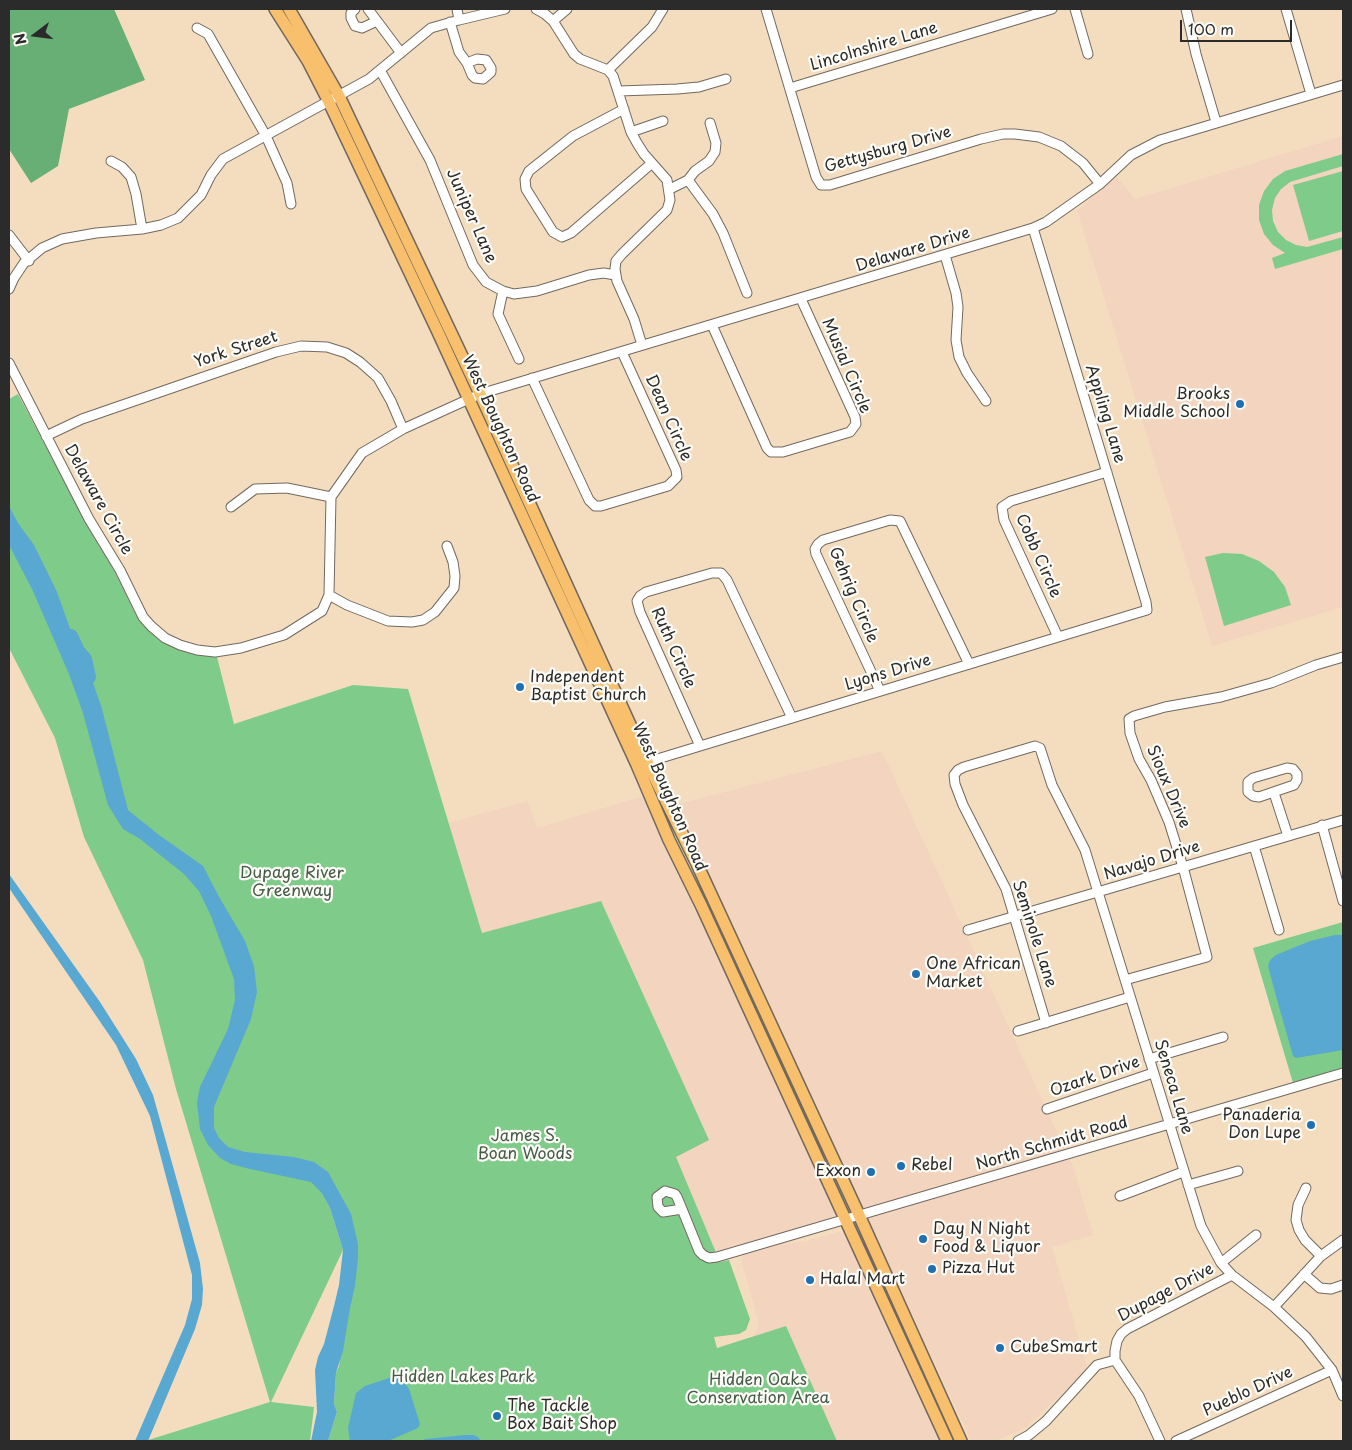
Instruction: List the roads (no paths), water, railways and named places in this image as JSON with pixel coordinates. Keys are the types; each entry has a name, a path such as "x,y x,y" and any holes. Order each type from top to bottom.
{"main road":[{"name":"West Boughton Road","path":"275,9 334,98 468,399 642,763 675,819 961,1441"},
{"name":"West Boughton Road","path":"289,9 480,394 606,685"},
{"name":"West Boughton Road","path":"642,763 661,823 947,1441"}],"street":[{"path":"355,9 351,13 351,18 355,26 362,28 377,21"},
{"path":"368,9 401,53"},
{"path":"456,9 455,21 459,52 467,63"},
{"path":"9,289 24,263 29,261 42,248 62,239 96,233 142,229 161,225 178,218 201,196 211,175 223,159 334,98 380,70 431,28 505,9"},
{"path":"536,9 553,22 574,54 580,59 608,70 613,76 631,132 637,144 667,180 670,188 670,200 667,210 616,261 615,275 634,319 642,345"},
{"path":"553,22 567,9"},
{"path":"608,70 632,45 652,28 663,9"},
{"name":"Gettysburg Drive","path":"766,9 816,177 821,185 830,185 1003,134 1039,137 1061,146 1083,163 1100,184"},
{"name":"Lincolnshire Lane","path":"790,88 1052,9"},
{"path":"1075,9 1088,54"},
{"path":"1186,9 1196,54 1216,122"},
{"path":"1286,9 1310,94"},
{"path":"197,28 208,34 266,136 287,183 291,204"},
{"name":"Juniper Lane","path":"380,70 430,160 473,265 486,282 503,291"},
{"path":"619,91 692,88 726,78"},
{"name":"Delaware Drive","path":"468,399 532,378 1033,228 1046,222 1100,184 1131,155 1146,146 1216,122 1343,85"},
{"path":"624,109 573,136 529,170 525,179 526,189 553,232 562,237 578,227 652,163"},
{"path":"631,132 663,121"},
{"path":"670,188 688,180 695,171 709,161 715,152 716,143 710,123"},
{"path":"111,161 122,167 131,177 142,229"},
{"path":"688,180 713,214 723,233 747,293"},
{"name":"Appling Lane","path":"1033,228 1147,610"},
{"path":"9,235 29,261"},
{"path":"944,255 956,293 958,307 956,340 959,357 967,373 986,401"},
{"path":"519,359 498,314 503,291 514,294 537,291 589,275 604,273 615,275"},
{"name":"Musial Circle","path":"712,325 768,448 771,452 783,452 850,432 856,424 855,417 801,299"},
{"name":"York Street","path":"46,436 82,419 276,352 301,346 327,347 346,353 360,362 378,378 391,401 403,429"},
{"name":"Dean Circle","path":"532,378 589,500 595,506 601,506 668,486 678,477 622,352"},
{"name":"Delaware Circle","path":"9,363 89,519 120,570 143,617 158,632 172,642 197,650 215,652 241,648 284,636 322,611 329,595"},
{"path":"447,546 453,562 454,588 435,612 423,620 412,622 388,621 347,605 329,595 331,496 362,454 403,429 468,399"},
{"name":"Cobb Circle","path":"1058,637 1004,520 1002,507 1011,501 1107,472"},
{"path":"231,507 255,489 287,488 331,496"},
{"name":"Gehrig Circle","path":"880,691 816,554 815,549 823,540 890,520 900,521 969,664"},
{"name":"Ruth Circle","path":"700,746 640,612 638,601 640,596 646,592 712,573 722,573 792,718"},
{"name":"Lyons Drive","path":"642,763 1147,610"},
{"name":"Sioux Drive","path":"1125,980 1207,957 1169,822 1151,780 1139,759 1130,733 1129,719 1165,707 1221,698 1271,683 1316,665 1343,657"},
{"name":"Seneca Lane","path":"954,775 964,767 1031,746 1038,746 1052,785 1085,850 1201,1226 1221,1263 1232,1275 1274,1307 1306,1338 1332,1370 1343,1396"},
{"path":"1287,768 1295,771 1298,777 1294,785 1274,793 1260,797 1253,796 1248,792 1248,782 1253,778 1287,768"},
{"name":"Seminole Lane","path":"954,775 959,797 1006,889 1046,1023"},
{"path":"1274,793 1288,836"},
{"path":"661,823 675,819"},
{"name":"Navajo Drive","path":"968,930 1343,820"},
{"path":"1322,826 1343,901"},
{"path":"1254,846 1279,930"},
{"path":"1018,1030 1130,997"},
{"path":"1148,1059 1223,1037"},
{"name":"Ozark Drive","path":"1047,1109 1153,1073"},
{"name":"North Schmidt Road","path":"682,1209 699,1251 709,1258 717,1257 1343,1073"},
{"path":"1188,1185 1238,1171"},
{"path":"1120,1196 1183,1172"},
{"path":"1306,1188 1298,1205 1296,1220 1305,1240 1321,1256"},
{"path":"1221,1263 1256,1235"},
{"path":"1274,1307 1321,1256 1343,1240"},
{"path":"1304,1274 1320,1288 1330,1289 1343,1285"},
{"name":"Dupage Drive","path":"1115,1360 1117,1341 1127,1329 1232,1275"},
{"path":"1018,1441 1029,1435 1046,1421 1097,1365 1115,1360 1138,1396 1160,1441"},
{"name":"Pueblo Drive","path":"1176,1441 1332,1370"}],"water":[{"path":"9,506 18,523 34,545 57,592 78,651 85,659 102,709 128,810 203,866 245,941 254,966 257,992 251,1019 214,1107 214,1128 219,1138 228,1147 245,1152 294,1157 314,1162 328,1172 351,1214 358,1244 358,1258 343,1351 336,1373 334,1404 337,1412 328,1441 311,1441 317,1412 315,1370 324,1344 339,1285 343,1250 330,1208 321,1192 311,1182 231,1164 220,1158 208,1145 200,1129 197,1102 200,1087 228,1029 235,1000 234,979 211,916 199,891 184,874 140,839 123,829 108,805 83,713 69,674 32,589 9,545"},
{"path":"9,874 100,1002 136,1059 153,1095 200,1263 203,1289 202,1305 195,1329 148,1441 135,1441 185,1325 192,1299 192,1275 150,1116 116,1045 9,888"},
{"path":"1343,935 1343,1050 1296,1058 1293,1056 1268,966 1270,960 1276,955 1310,941"},
{"path":"395,1376 401,1377 409,1389 420,1424 418,1428 388,1441 350,1441 348,1428 356,1393 365,1386"},
{"path":"473,1435 481,1441 419,1441 426,1439"}],"waterway":[{"path":"71,636 78,651 85,659 89,677"}],"place":[{"name":"Brooks Middle School","path":"1240,404"},
{"name":"Independent Baptist Church","path":"520,687"},
{"name":"One African Market","path":"916,974"},
{"name":"Panaderia Don Lupe","path":"1311,1125"},
{"name":"Rebel","path":"901,1166"},
{"name":"Exxon","path":"871,1172"},
{"name":"Day N Night Food & Liquor","path":"923,1239"},
{"name":"Pizza Hut","path":"932,1269"},
{"name":"Halal Mart","path":"810,1280"},
{"name":"CubeSmart","path":"1000,1348"},
{"name":"The Tackle Box Bait Shop","path":"497,1416"}],"park label":[{"name":"Dupage River Greenway","path":"292,883"},
{"name":"James S. Boan Woods","path":"525,1146"},
{"name":"Hidden Lakes Park","path":"463,1378"},
{"name":"Hidden Oaks Conservation Area","path":"758,1390"}]}
